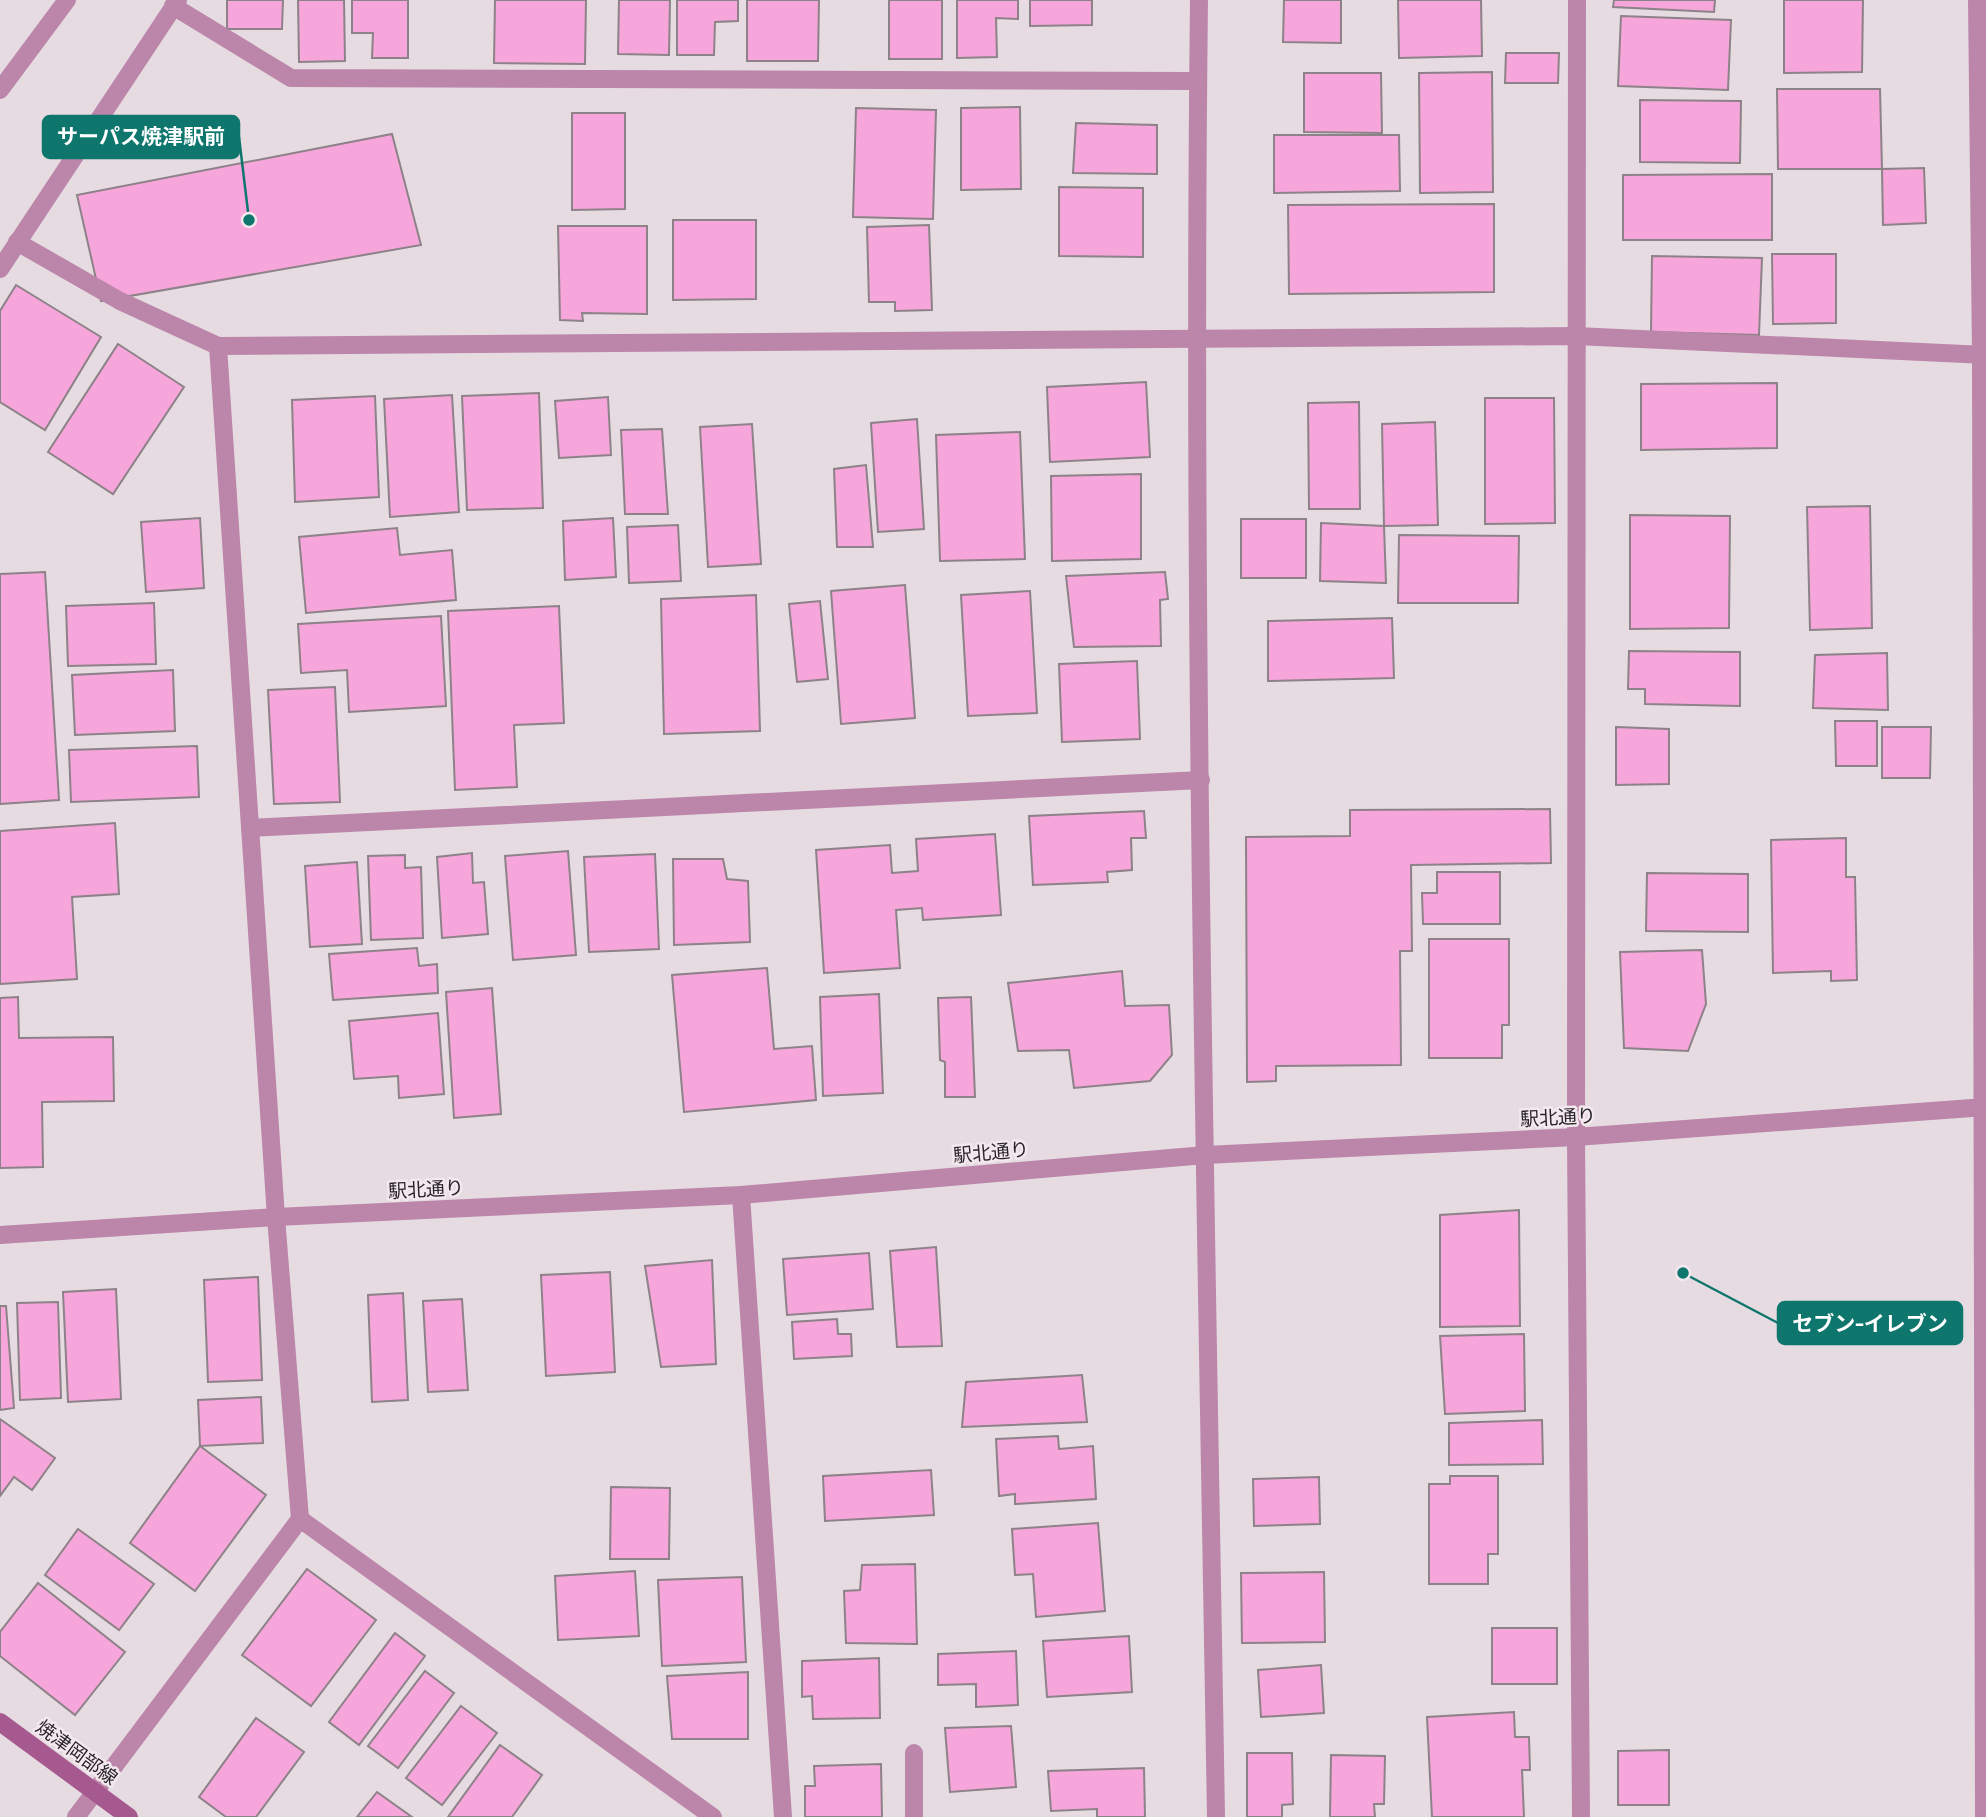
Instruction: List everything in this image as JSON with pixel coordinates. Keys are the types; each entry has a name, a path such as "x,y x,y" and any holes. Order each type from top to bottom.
{"main road":[{"name":"焼津岡部線","path":"0,1722 130,1817"}],"street":[{"path":"0,90 67,0"},
{"path":"1199,0 1196,339 1216,1817"},
{"path":"1577,0 1576,1137 1581,1817"},
{"path":"1976,0 1983,355 1984,1817"},
{"path":"0,269 175,3 291,78 1198,81"},
{"path":"17,242 120,301 218,346 1576,336 1983,355"},
{"path":"76,1817 300,1519 276,1217 218,346"},
{"path":"250,828 1201,779"},
{"name":"駅北通り","path":"0,1235 276,1217 741,1195 1205,1155 1576,1137 1984,1107"},
{"path":"741,1195 783,1817"},
{"path":"300,1519 713,1817"},
{"path":"914,1753 914,1817"}],"building":[{"path":"227,0 283,0 282,29 227,29"},
{"path":"298,0 344,0 345,61 299,62"},
{"path":"352,0 408,0 408,58 372,58 373,33 352,33"},
{"path":"495,0 586,0 585,64 494,63"},
{"path":"619,0 670,0 669,55 618,54"},
{"path":"677,0 738,0 738,21 715,22 714,55 677,55"},
{"path":"747,0 819,0 818,61 747,61"},
{"path":"889,0 942,0 942,59 889,59"},
{"path":"957,0 1018,0 1018,19 996,18 997,57 957,58"},
{"path":"1030,0 1092,0 1092,25 1030,26"},
{"path":"1284,0 1341,0 1341,43 1283,42"},
{"path":"1398,0 1481,0 1482,56 1399,58"},
{"path":"1614,0 1715,0 1714,12 1613,7"},
{"path":"1784,0 1863,0 1862,72 1784,73"},
{"path":"1621,16 1731,20 1728,90 1618,86"},
{"path":"1506,53 1559,53 1558,83 1505,83"},
{"path":"1492,72 1493,192 1420,193 1419,73"},
{"path":"1304,73 1381,73 1382,133 1304,132"},
{"path":"1777,89 1880,89 1882,169 1778,169"},
{"path":"1640,100 1741,101 1740,163 1640,162"},
{"path":"1020,107 1021,189 961,190 961,108"},
{"path":"856,108 936,110 933,219 853,217"},
{"path":"572,113 625,113 625,209 572,210"},
{"path":"1076,123 1157,125 1157,174 1073,173"},
{"path":"392,134 421,245 101,301 77,195"},
{"path":"1274,135 1399,135 1400,191 1274,193"},
{"path":"1924,168 1926,223 1883,225 1882,169"},
{"path":"1772,174 1772,240 1623,240 1623,175"},
{"path":"1059,187 1143,188 1143,257 1059,256"},
{"path":"1494,204 1494,292 1289,294 1288,205"},
{"path":"673,220 756,220 756,299 673,300"},
{"path":"929,225 932,310 895,311 895,302 869,302 867,227"},
{"path":"558,226 647,226 647,314 582,313 583,321 560,320"},
{"path":"1772,254 1836,254 1836,323 1773,324"},
{"path":"1652,256 1762,258 1759,335 1651,332"},
{"path":"16,285 101,337 45,430 0,402 0,311"},
{"path":"118,344 184,387 113,494 48,452"},
{"path":"1146,382 1150,457 1050,462 1047,387"},
{"path":"1777,383 1777,448 1641,450 1641,384"},
{"path":"539,393 543,508 467,510 462,396"},
{"path":"452,395 459,512 390,517 384,399"},
{"path":"375,396 379,497 295,502 292,400"},
{"path":"608,397 611,455 559,458 555,401"},
{"path":"1485,398 1554,398 1555,523 1485,524"},
{"path":"1359,402 1360,509 1309,509 1308,403"},
{"path":"917,419 924,529 878,532 871,423"},
{"path":"1435,422 1438,525 1384,526 1382,424"},
{"path":"752,424 761,564 708,567 700,427"},
{"path":"662,429 668,514 625,514 621,430"},
{"path":"1020,432 1025,559 940,561 936,435"},
{"path":"866,465 873,547 837,547 834,469"},
{"path":"1141,474 1141,559 1052,561 1051,476"},
{"path":"1870,506 1872,628 1810,630 1807,507"},
{"path":"1630,515 1730,516 1729,628 1630,629"},
{"path":"200,518 204,588 146,592 141,522"},
{"path":"613,518 616,577 565,580 563,521"},
{"path":"1241,519 1306,519 1306,578 1241,578"},
{"path":"1321,523 1384,526 1386,583 1320,581"},
{"path":"678,525 681,581 629,583 627,527"},
{"path":"397,528 400,555 452,550 456,600 306,613 299,537"},
{"path":"1399,535 1519,536 1518,603 1398,603"},
{"path":"45,572 59,800 0,804 0,574"},
{"path":"1165,572 1168,599 1160,600 1161,646 1074,647 1066,576"},
{"path":"905,585 915,718 841,724 831,591"},
{"path":"1030,591 1037,713 968,716 961,595"},
{"path":"756,595 760,731 664,734 661,599"},
{"path":"820,601 828,679 797,682 789,604"},
{"path":"154,603 156,664 68,666 66,606"},
{"path":"559,606 564,723 514,725 517,787 455,790 448,611"},
{"path":"441,616 446,706 349,712 347,670 301,673 298,624"},
{"path":"1392,618 1394,678 1268,681 1268,621"},
{"path":"1629,651 1740,652 1740,706 1645,704 1645,689 1628,689"},
{"path":"1887,653 1888,710 1813,708 1815,655"},
{"path":"1137,661 1140,739 1062,742 1059,664"},
{"path":"173,670 175,731 75,735 72,675"},
{"path":"335,687 340,802 274,804 268,690"},
{"path":"1835,721 1877,721 1877,766 1836,766"},
{"path":"1616,727 1669,729 1669,784 1616,785"},
{"path":"1882,727 1931,727 1930,778 1882,778"},
{"path":"197,746 199,797 71,802 69,750"},
{"path":"1550,809 1551,863 1411,865 1412,951 1400,951 1401,1065 1276,1066 1276,1081 1247,1082 1246,837 1350,836 1350,810"},
{"path":"1144,811 1146,838 1131,838 1132,870 1107,872 1108,882 1033,885 1029,816"},
{"path":"115,823 119,894 72,897 77,979 0,984 0,831"},
{"path":"995,834 1001,915 923,920 922,908 896,910 900,968 824,973 816,850 890,845 892,873 918,871 916,839"},
{"path":"1846,838 1846,877 1855,877 1857,980 1831,981 1831,971 1773,973 1771,840"},
{"path":"568,851 576,955 513,960 505,856"},
{"path":"472,853 473,883 484,882 488,934 442,938 437,857"},
{"path":"655,854 659,949 589,952 584,857"},
{"path":"405,855 405,868 421,867 423,938 371,940 368,856"},
{"path":"673,859 723,859 727,879 748,881 750,942 674,945"},
{"path":"357,862 362,944 310,947 305,866"},
{"path":"1437,872 1500,872 1500,924 1423,924 1422,893 1437,893"},
{"path":"1647,873 1748,874 1748,932 1646,931"},
{"path":"1429,939 1509,939 1509,1025 1502,1025 1502,1058 1429,1058"},
{"path":"417,948 419,966 437,964 438,993 333,1000 329,954"},
{"path":"1702,950 1706,1004 1688,1051 1624,1048 1620,952"},
{"path":"767,968 774,1049 812,1046 816,1100 684,1112 672,975"},
{"path":"1122,971 1125,1006 1169,1005 1172,1055 1150,1081 1074,1088 1069,1050 1018,1051 1008,983"},
{"path":"492,988 501,1114 454,1118 446,992"},
{"path":"879,994 883,1093 823,1096 820,997"},
{"path":"18,997 19,1038 113,1037 114,1101 42,1102 43,1167 0,1168 0,998"},
{"path":"971,997 975,1097 945,1097 945,1062 940,1060 938,998"},
{"path":"438,1013 444,1094 399,1098 398,1076 354,1079 349,1021"},
{"path":"1519,1210 1520,1326 1440,1327 1440,1215"},
{"path":"936,1247 942,1346 897,1347 890,1251"},
{"path":"869,1253 873,1309 787,1315 783,1259"},
{"path":"712,1260 716,1364 661,1367 645,1266"},
{"path":"610,1272 615,1372 546,1376 541,1275"},
{"path":"258,1277 262,1380 208,1382 204,1280"},
{"path":"116,1289 121,1399 68,1402 63,1292"},
{"path":"403,1293 408,1400 372,1402 368,1295"},
{"path":"462,1299 468,1390 428,1392 423,1301"},
{"path":"58,1302 61,1398 20,1400 17,1303"},
{"path":"0,1306 6,1306 14,1408 0,1410"},
{"path":"837,1319 838,1334 851,1334 852,1356 794,1359 792,1322"},
{"path":"1524,1334 1525,1411 1445,1414 1440,1336"},
{"path":"1082,1375 1087,1422 962,1427 966,1382"},
{"path":"261,1397 263,1443 200,1446 198,1400"},
{"path":"0,1419 55,1458 32,1490 14,1477 0,1496"},
{"path":"1542,1420 1543,1464 1449,1465 1449,1423"},
{"path":"1058,1436 1059,1449 1093,1446 1096,1499 1015,1504 1015,1494 999,1496 996,1439"},
{"path":"200,1446 266,1495 195,1591 130,1543"},
{"path":"931,1470 934,1515 825,1521 823,1476"},
{"path":"1450,1476 1498,1476 1498,1554 1488,1554 1488,1584 1429,1584 1429,1484 1450,1484"},
{"path":"1319,1477 1320,1524 1254,1526 1253,1479"},
{"path":"611,1487 670,1488 669,1559 610,1559"},
{"path":"1098,1523 1105,1611 1036,1617 1033,1574 1015,1575 1012,1529"},
{"path":"78,1529 154,1584 119,1630 45,1575"},
{"path":"915,1564 917,1644 846,1643 844,1591 860,1590 862,1565"},
{"path":"307,1569 376,1620 311,1706 242,1655"},
{"path":"635,1571 639,1636 558,1640 555,1576"},
{"path":"1324,1572 1325,1642 1242,1643 1241,1573"},
{"path":"742,1577 746,1662 662,1666 658,1580"},
{"path":"38,1583 125,1652 75,1715 0,1656 0,1632"},
{"path":"1492,1628 1557,1628 1557,1684 1492,1684"},
{"path":"395,1633 425,1656 359,1745 329,1722"},
{"path":"1129,1636 1132,1692 1047,1697 1043,1641"},
{"path":"1016,1651 1018,1705 976,1707 976,1684 938,1685 938,1654"},
{"path":"879,1658 880,1718 813,1719 812,1696 802,1697 802,1661"},
{"path":"1321,1665 1324,1713 1261,1717 1258,1670"},
{"path":"425,1671 454,1693 398,1768 368,1746"},
{"path":"748,1672 748,1739 672,1739 667,1676"},
{"path":"461,1706 497,1733 442,1805 406,1778"},
{"path":"1514,1712 1515,1737 1529,1737 1530,1770 1522,1770 1524,1817 1432,1817 1427,1717"},
{"path":"256,1718 304,1752 256,1817 226,1817 199,1797"},
{"path":"1011,1726 1016,1787 950,1792 945,1728"},
{"path":"500,1745 542,1775 512,1817 448,1817"},
{"path":"1669,1750 1669,1805 1618,1805 1618,1751"},
{"path":"1247,1753 1292,1753 1293,1804 1282,1805 1282,1817 1247,1817"},
{"path":"1331,1755 1385,1756 1384,1804 1374,1804 1375,1817 1330,1817"},
{"path":"881,1764 882,1817 805,1817 805,1786 815,1786 814,1766"},
{"path":"1144,1768 1145,1817 1097,1817 1097,1809 1051,1811 1048,1771"},
{"path":"377,1792 412,1817 357,1817"}],"place":[{"name":"サーパス焼津駅前","path":"249,220"},
{"name":"セブン-イレブン","path":"1683,1273"}]}
